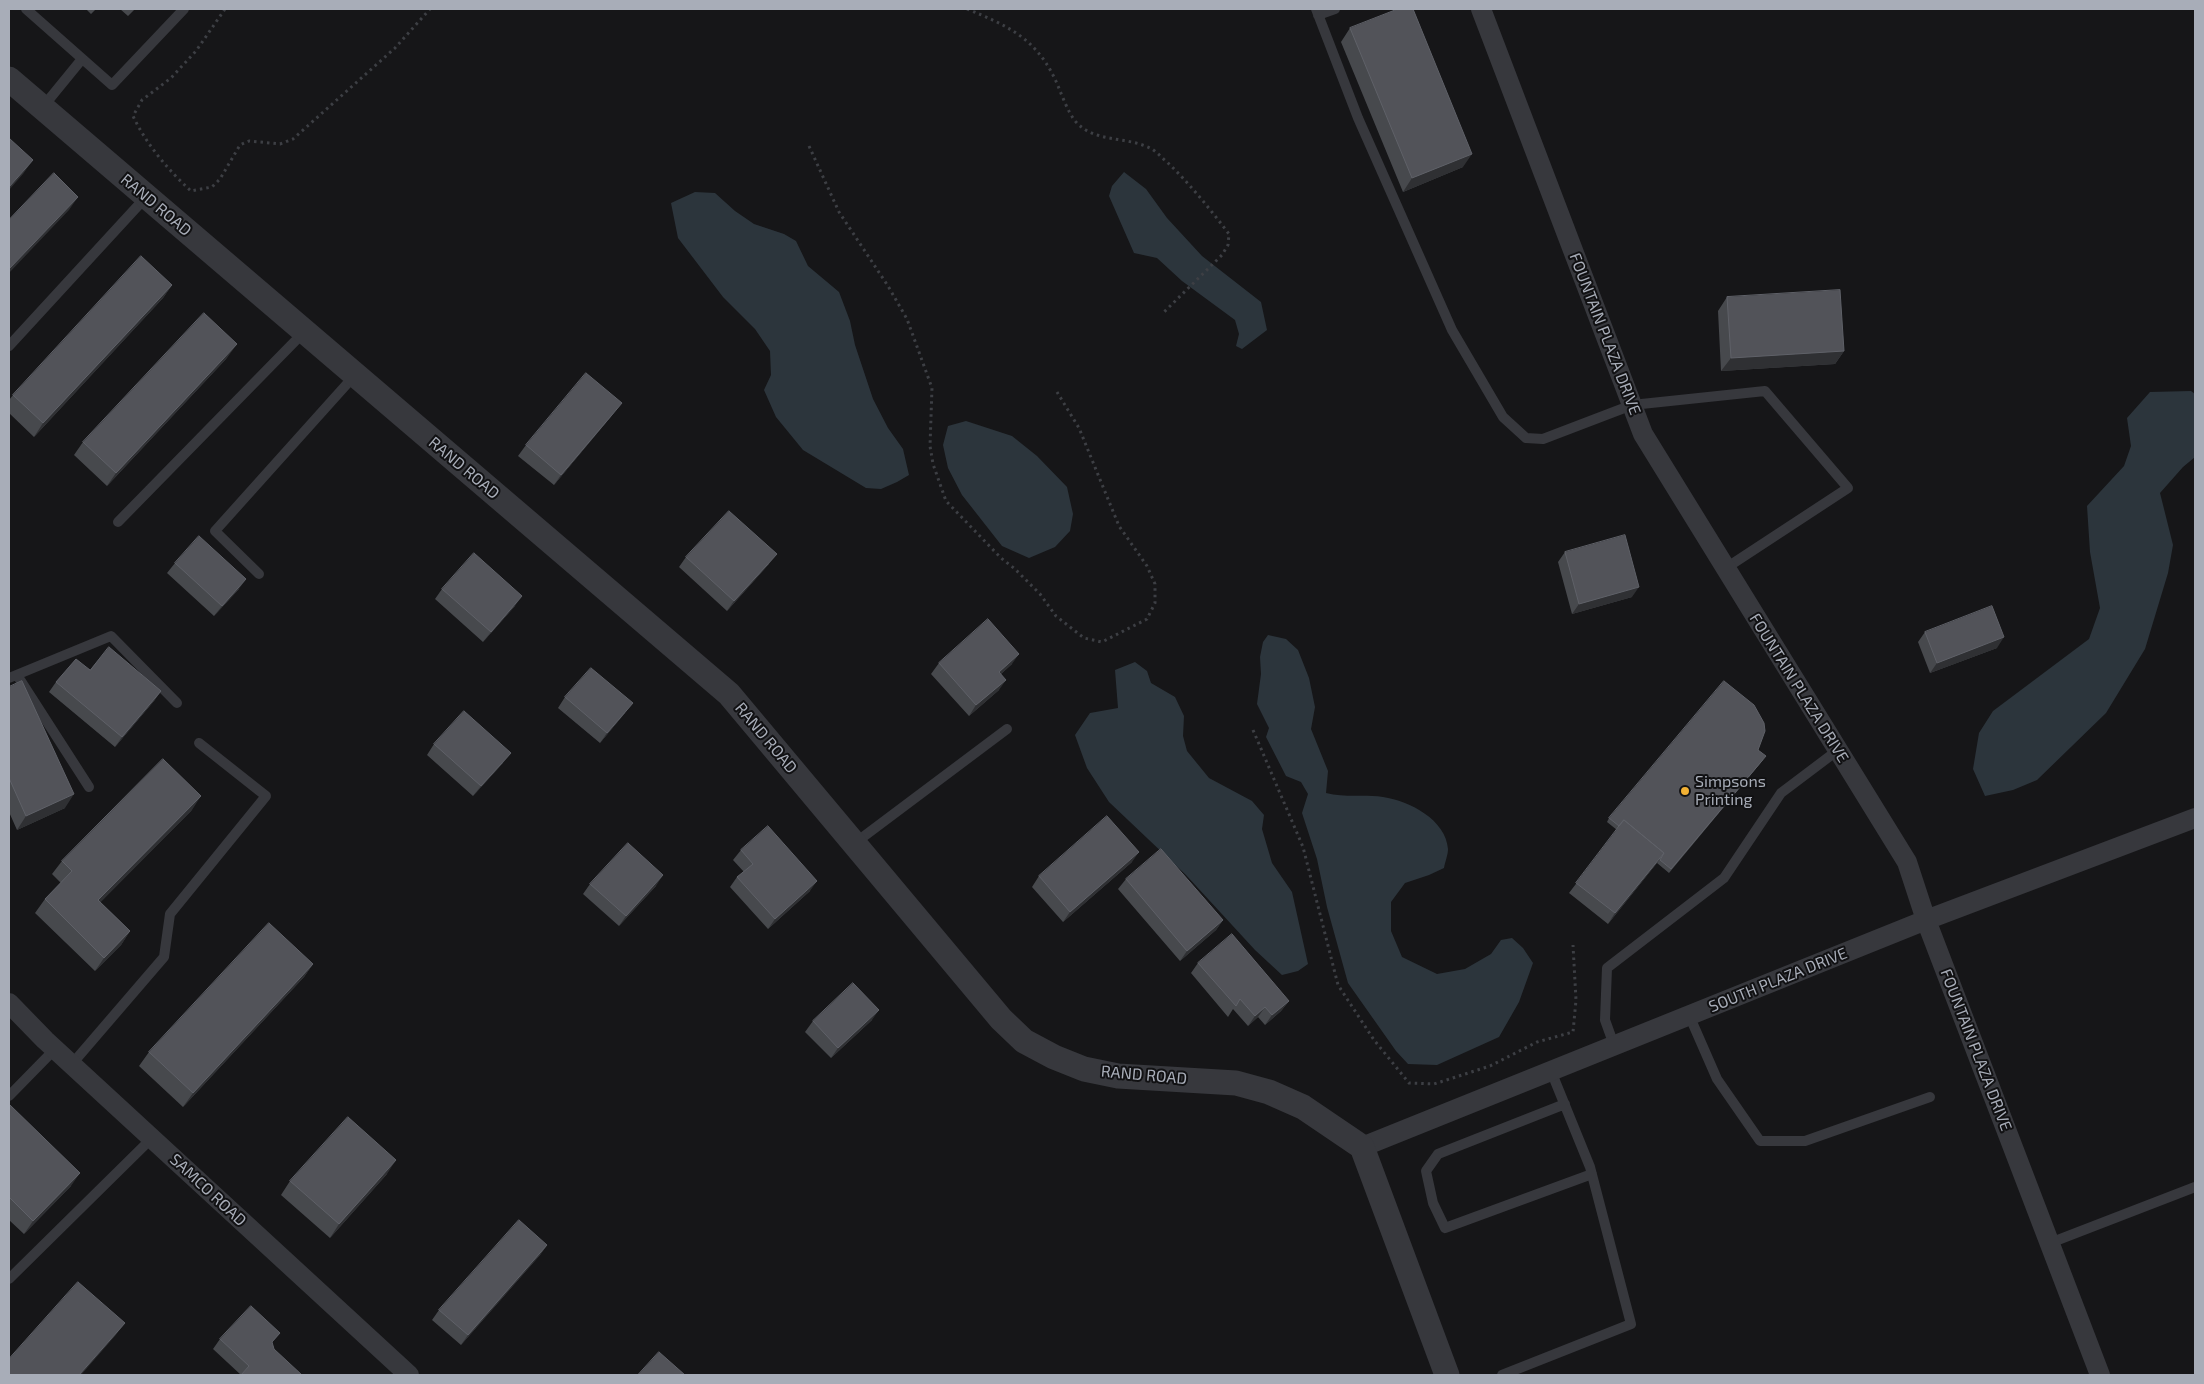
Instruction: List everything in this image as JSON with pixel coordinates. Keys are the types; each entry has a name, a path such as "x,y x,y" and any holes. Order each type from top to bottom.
{"street":[{"name":"FOUNTAIN PLAZA DRIVE","path":"1481,9 1643,434 1907,862 1926,920 2100,1375"},
{"name":"RAND ROAD","path":"9,79 729,694 1001,1020 1024,1041 1054,1057 1084,1069 1109,1074 1236,1083 1269,1092 1303,1107 1362,1147"},
{"name":"SOUTH PLAZA DRIVE","path":"1362,1147 1926,920 2195,818"},
{"name":"SAMCO ROAD","path":"9,1003 55,1049 409,1375"},
{"path":"1362,1147 1447,1375"}],"lane":[{"path":"26,9 112,85 184,9"},
{"path":"1335,9 1317,12 1358,118 1452,330 1503,417 1526,438 1544,439 1632,405 1765,391 1848,488 1726,568"},
{"path":"42,108 82,59"},
{"path":"9,346 146,197"},
{"path":"118,522 304,332"},
{"path":"259,574 215,531 355,375"},
{"path":"89,788 13,676 111,636 178,703"},
{"path":"854,844 1007,729"},
{"path":"72,1064 164,957 170,914 266,796 199,743"},
{"path":"1614,1045 1605,1020 1607,968 1724,878 1781,793 1838,750"},
{"path":"1689,1015 1717,1079 1760,1141 1805,1141 1930,1097"},
{"path":"9,1096 55,1049"},
{"path":"1502,1375 1631,1324 1592,1174 1551,1070"},
{"path":"1565,1104 1438,1154 1426,1171 1433,1204 1445,1228 1592,1174"},
{"path":"9,1279 152,1138"},
{"path":"2050,1243 2195,1187"}],"path":[{"path":"225,9 196,51 172,78 142,100 133,116 142,134 180,181 191,191 212,187 220,179 240,145 249,141 280,144 293,139 395,48 430,9"},
{"path":"967,9 1007,25 1030,43 1050,71 1075,121 1088,131 1106,138 1139,143 1152,149 1182,177 1228,234 1228,245 1215,262 1164,312"},
{"path":"809,146 839,212 888,286 907,319 932,388 930,446 933,464 946,501 1001,558 1040,594 1056,616 1084,638 1102,642 1147,619 1156,604 1155,584 1147,566 1119,526 1082,436 1058,392"},
{"path":"1253,730 1303,847 1338,985 1374,1040 1409,1083 1434,1084 1490,1066 1537,1042 1573,1032 1576,1000 1573,945"}],"shaded area":[{"path":"1124,172 1146,189 1167,218 1202,256 1261,302 1267,330 1242,349 1236,346 1239,334 1235,320 1182,281 1157,258 1134,253 1109,196 1112,186"},
{"path":"695,192 715,193 735,211 754,224 784,234 796,241 808,266 839,292 850,321 855,345 873,399 888,428 903,449 909,475 881,489 866,488 803,450 776,417 764,390 771,375 770,351 755,329 723,297 678,238 671,203"},
{"path":"2191,391 2195,394 2195,457 2183,467 2160,493 2173,545 2168,573 2145,649 2106,713 2037,780 2013,790 1985,796 1973,769 1979,733 1993,711 2089,639 2100,608 2090,552 2087,506 2124,466 2131,446 2127,418 2150,392"},
{"path":"966,421 1012,436 1037,456 1067,487 1073,514 1070,531 1055,547 1029,558 1002,546 962,495 948,468 943,445 948,426"},
{"path":"1268,635 1286,639 1298,650 1309,678 1315,707 1311,729 1328,771 1326,793 1383,797 1404,803 1434,821 1446,839 1448,851 1444,868 1405,883 1391,902 1391,931 1402,957 1437,974 1465,969 1491,954 1501,940 1512,938 1523,948 1533,963 1519,1002 1499,1037 1437,1065 1408,1064 1396,1051 1348,983 1327,907 1317,859 1302,813 1308,794 1301,782 1286,776 1266,737 1269,728 1257,704 1261,674 1260,657 1263,642"},
{"path":"1135,662 1147,671 1151,683 1175,697 1184,716 1183,736 1187,751 1209,778 1252,801 1264,815 1262,829 1272,863 1292,892 1308,964 1298,971 1282,975 1255,950 1186,875 1109,802 1087,768 1075,735 1090,713 1118,708 1115,670"}],"building":[{"path":"1398,9 1413,9 1472,154 1412,178 1350,28"},
{"path":"9,140 33,160 9,187"},
{"path":"54,173 78,197 9,269 9,220"},
{"path":"141,256 172,285 43,423 13,395"},
{"path":"1840,290 1844,351 1731,358 1727,297"},
{"path":"204,313 237,344 116,473 83,442"},
{"path":"586,373 622,403 561,475 526,445"},
{"path":"729,511 777,554 734,601 686,557"},
{"path":"1625,535 1639,587 1579,604 1565,552"},
{"path":"199,536 246,579 222,606 175,563"},
{"path":"474,553 522,596 491,632 442,589"},
{"path":"1992,606 2004,637 1937,663 1925,632"},
{"path":"988,619 1019,654 999,672 1006,680 976,705 939,663"},
{"path":"109,647 161,691 122,737 56,682 76,659 90,670"},
{"path":"591,668 633,703 607,733 565,697"},
{"path":"22,681 74,794 26,816 9,778 9,687"},
{"name":"Simpsons Printing","path":"1724,681 1754,705 1764,723 1765,731 1758,750 1766,756 1671,869 1660,860 1664,853 1624,820 1619,826 1609,818"},
{"path":"464,711 511,753 481,786 434,744"},
{"path":"163,759 201,796 98,900 130,931 104,958 45,899 72,871 62,861"},
{"path":"1107,816 1139,852 1070,912 1039,876"},
{"path":"1624,820 1664,853 1615,913 1576,883"},
{"path":"768,826 817,881 775,919 737,877 753,864 741,850"},
{"path":"628,843 663,875 626,916 590,884"},
{"path":"1161,849 1223,920 1187,951 1126,879"},
{"path":"269,923 313,964 193,1093 149,1052"},
{"path":"1232,934 1289,1001 1272,1015 1265,1007 1255,1016 1240,999 1236,1006 1198,963"},
{"path":"853,983 879,1010 838,1048 813,1021"},
{"path":"9,1104 80,1173 33,1221 9,1197"},
{"path":"348,1117 396,1160 339,1224 290,1181"},
{"path":"519,1220 547,1245 468,1335 439,1310"},
{"path":"78,1282 125,1323 79,1375 9,1375 9,1359"},
{"path":"251,1306 280,1333 272,1342 274,1349 302,1375 241,1375 249,1366 220,1339"},
{"path":"659,1352 685,1375 638,1375"}],"place":[{"name":"Simpsons Printing","path":"1685,791"}]}
